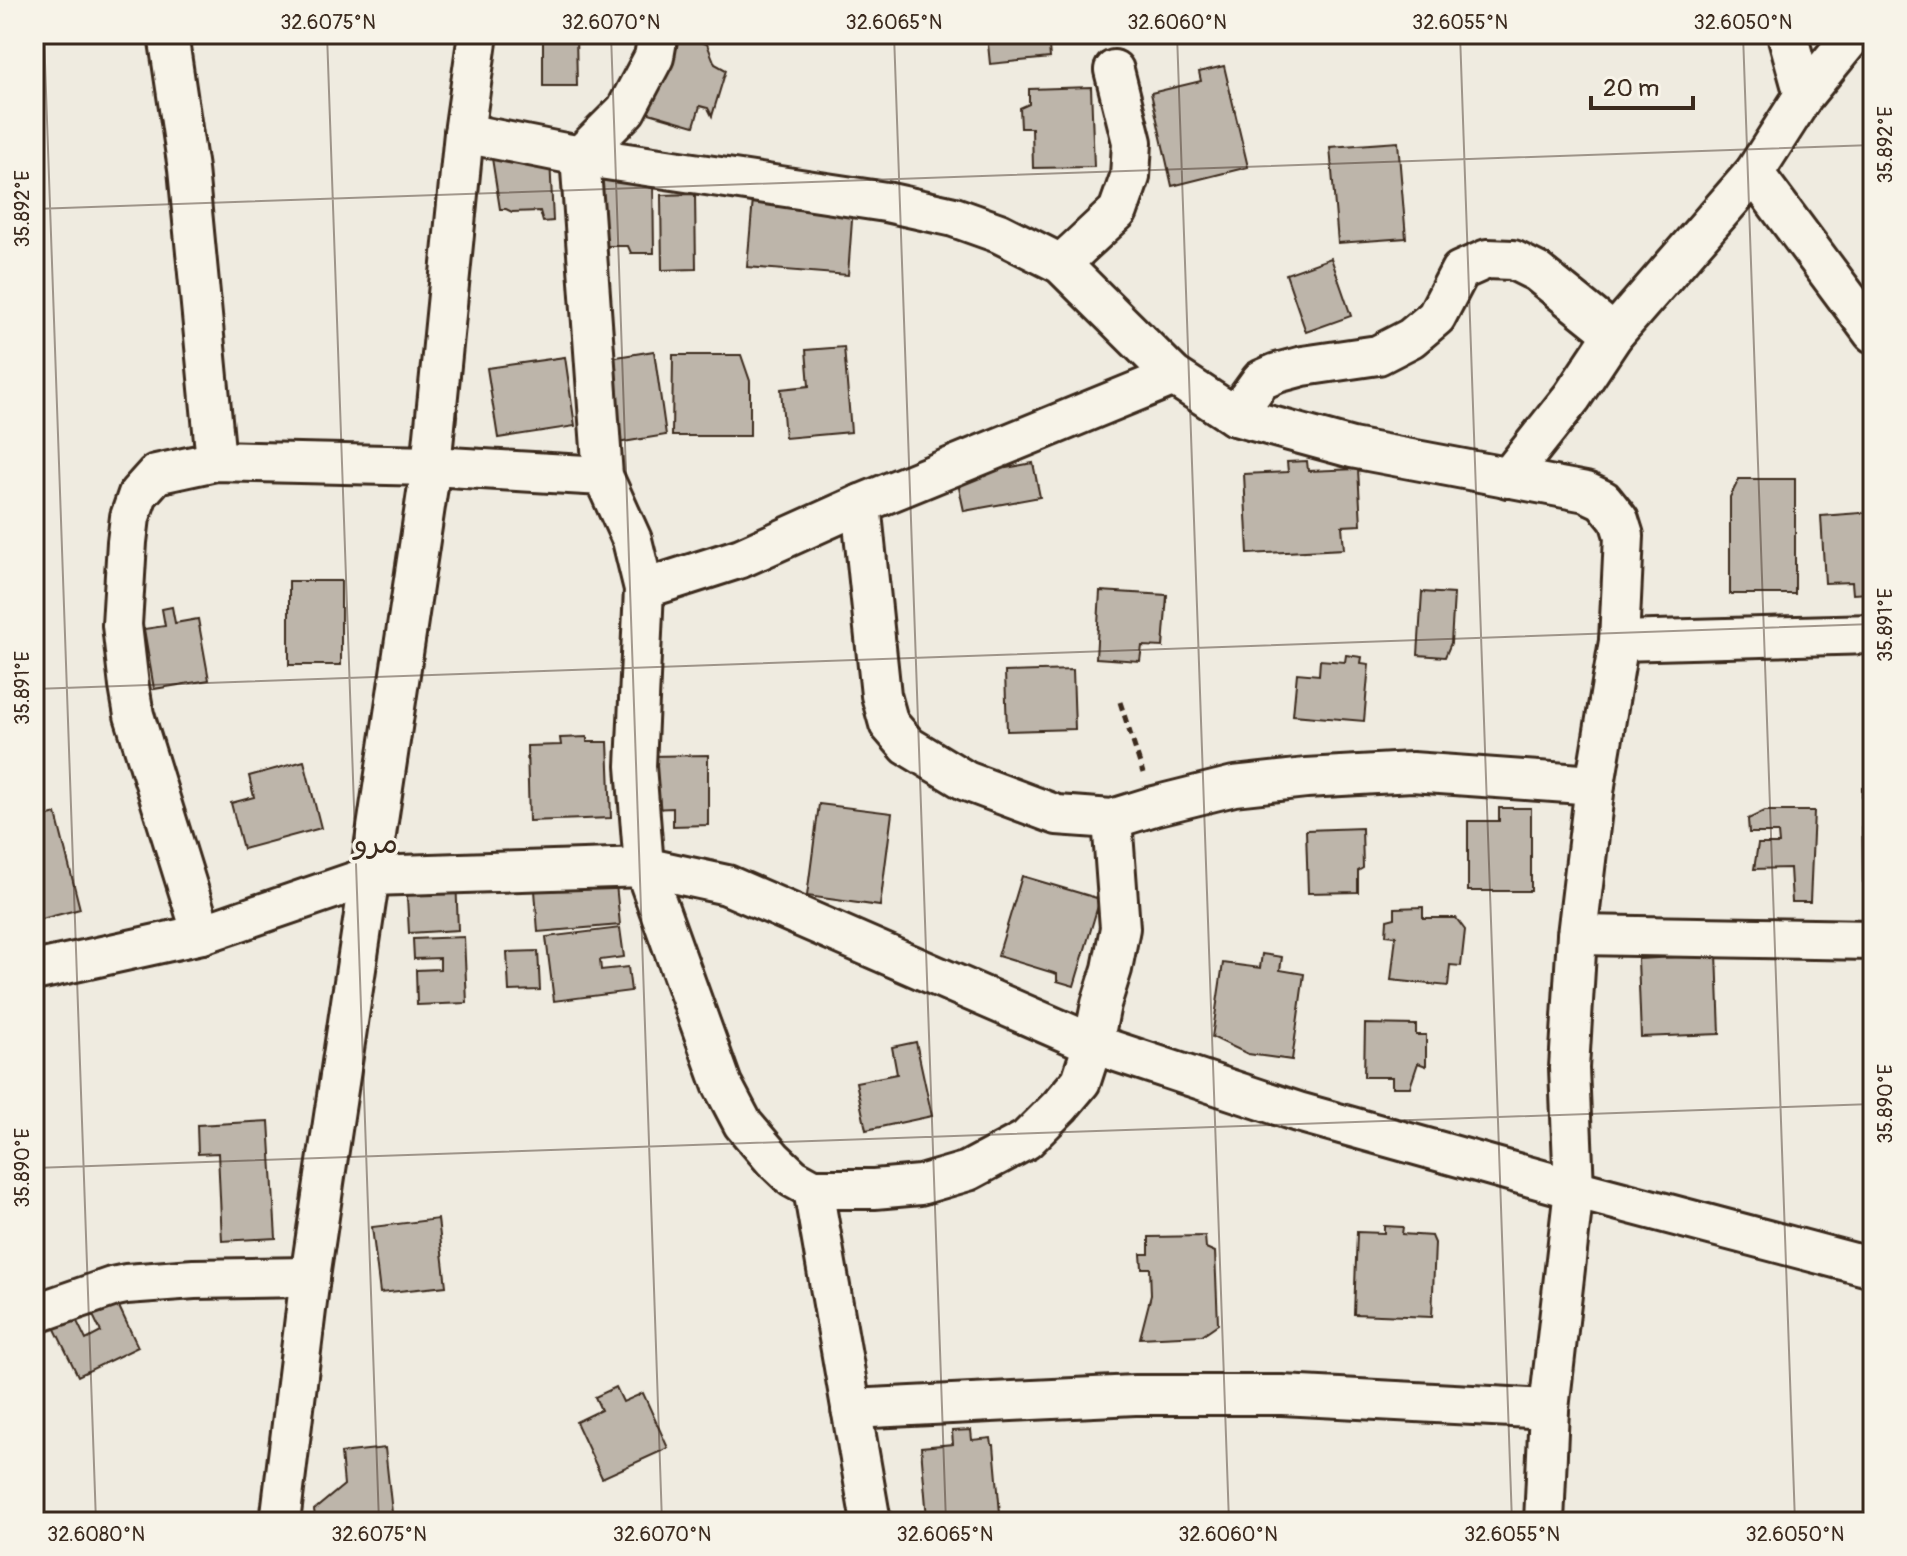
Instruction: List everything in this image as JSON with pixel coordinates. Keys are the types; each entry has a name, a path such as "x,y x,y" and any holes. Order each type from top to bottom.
{"street":[{"path":"168,34 188,169 216,461"},
{"path":"280,1522 310,1277 431,466 464,133 478,34"},
{"path":"658,34 654,57 626,110 580,156 603,476 632,540 644,589 636,766 644,867 722,1084 743,1124 793,1178 813,1189 920,1185 968,1171 1026,1140 1049,1118 1081,1081 1112,969 1120,928 1112,819"},
{"path":"1787,34 1804,95"},
{"path":"1508,478 1572,397 1614,334 1754,173 1804,95 1854,34"},
{"path":"1061,264 1118,211 1130,177 1132,142 1114,70"},
{"path":"464,133 580,156 886,202 954,217 999,233 1061,264 1174,376 1235,416 1352,448 1586,492 1603,500 1619,520 1624,536 1619,641 1595,785 1577,935 1569,1068 1574,1189 1549,1409 1544,1522"},
{"path":"1754,173 1873,333"},
{"path":"1235,416 1261,380 1303,366 1378,355 1411,338 1436,317 1460,271 1487,259 1513,260 1537,272 1614,334"},
{"path":"644,589 741,558 861,504 1174,376"},
{"path":"202,934 134,715 129,686 122,625 128,529 138,494 156,474 216,461 431,466 603,476"},
{"path":"861,504 881,695 889,724 908,746 966,781 1057,815 1112,819 1234,786 1306,778 1412,772 1595,785"},
{"path":"1619,641 1873,634"},
{"path":"34,971 202,934 371,876 644,867 727,885 1093,1044 1298,1112 1873,1268"},
{"path":"1577,935 1873,940"},
{"path":"813,1189 871,1522"},
{"path":"34,1314 126,1284 194,1279 310,1277"},
{"path":"851,1409 1135,1395 1282,1395 1549,1409"}],"path":[{"path":"1120,702 1154,806"}],"building":[{"path":"543,34 576,34 577,86 543,86"},
{"path":"674,34 707,44 715,64 726,70 712,116 708,108 700,106 694,126 639,110"},
{"path":"987,34 1048,34 1050,58 990,64"},
{"path":"1224,66 1248,167 1172,186 1151,93 1201,81 1199,72"},
{"path":"1091,87 1094,167 1033,168 1032,128 1021,128 1020,108 1029,104 1029,89"},
{"path":"1398,142 1406,238 1338,243 1330,147"},
{"path":"491,152 550,158 553,221 543,222 540,211 500,209"},
{"path":"653,175 654,253 631,253 628,246 596,246 595,176"},
{"path":"695,194 696,269 662,270 661,195"},
{"path":"753,199 853,207 848,275 747,267"},
{"path":"1331,258 1351,316 1306,332 1286,274"},
{"path":"844,347 851,432 785,438 781,389 809,386 806,350"},
{"path":"654,351 666,435 617,443 604,359"},
{"path":"673,355 741,355 750,381 750,436 672,436"},
{"path":"565,357 575,426 498,438 487,368"},
{"path":"1003,452 1006,468 1033,463 1040,497 964,511 955,469"},
{"path":"1307,461 1308,471 1358,469 1361,525 1342,526 1344,549 1248,554 1244,474 1288,472 1287,462"},
{"path":"1739,479 1795,479 1795,594 1730,594 1730,497"},
{"path":"1873,512 1873,577 1869,593 1853,594 1852,582 1825,583 1821,516"},
{"path":"289,581 341,581 341,665 289,665"},
{"path":"1100,591 1167,595 1163,647 1142,646 1140,661 1096,658"},
{"path":"1422,592 1454,594 1451,643 1445,657 1418,655"},
{"path":"172,607 175,623 198,619 209,680 154,689 144,629 165,626 162,609"},
{"path":"1346,655 1362,657 1361,663 1369,664 1364,721 1293,715 1297,673 1319,675 1320,660 1345,662"},
{"path":"1073,670 1075,729 1007,731 1005,672"},
{"path":"587,737 587,742 608,742 611,818 529,821 527,746 561,745 560,738"},
{"path":"708,755 708,825 673,826 673,808 650,809 649,756"},
{"path":"304,761 321,828 243,849 231,803 254,797 249,776"},
{"path":"1862,788 1873,788 1873,882 1863,882"},
{"path":"819,804 892,813 880,906 807,896"},
{"path":"1499,808 1531,808 1531,891 1468,891 1468,821 1499,821"},
{"path":"1765,811 1814,811 1810,902 1792,902 1790,868 1754,869 1758,844 1779,844 1778,833 1749,833 1748,819"},
{"path":"56,814 80,909 34,921 34,820"},
{"path":"1362,828 1363,868 1358,871 1358,892 1308,893 1306,830"},
{"path":"456,876 458,930 409,933 406,879"},
{"path":"1022,876 1100,899 1074,986 1057,981 1057,974 998,956"},
{"path":"616,884 620,925 538,932 535,890"},
{"path":"1423,907 1423,918 1456,918 1465,930 1461,966 1450,965 1448,986 1391,980 1396,936 1386,935 1387,920 1395,918 1395,908"},
{"path":"620,928 624,957 600,960 601,970 628,967 631,991 554,1001 546,937"},
{"path":"464,937 467,1003 417,1005 416,970 440,969 440,958 414,959 413,939"},
{"path":"1675,949 1717,953 1720,1034 1641,1037 1638,959 1675,957"},
{"path":"538,951 540,990 509,991 507,952"},
{"path":"1262,954 1282,957 1280,970 1304,974 1292,1060 1248,1054 1212,1037 1223,963 1260,968"},
{"path":"1365,1024 1416,1025 1416,1035 1426,1035 1426,1066 1418,1063 1410,1087 1392,1087 1392,1077 1364,1077"},
{"path":"916,1042 932,1116 866,1130 856,1082 897,1074 892,1047"},
{"path":"269,1121 276,1238 222,1241 218,1153 198,1154 197,1125"},
{"path":"34,1216 43,1257 34,1259"},
{"path":"438,1219 446,1286 380,1293 372,1227"},
{"path":"1384,1226 1403,1227 1402,1234 1432,1236 1435,1243 1432,1317 1354,1314 1357,1232 1384,1233"},
{"path":"1205,1236 1206,1248 1215,1252 1218,1324 1202,1335 1140,1338 1151,1295 1150,1268 1142,1268 1141,1254 1149,1254 1149,1237"},
{"path":"114,1296 138,1347 78,1376 53,1325 74,1315 86,1340 101,1332 89,1307"},
{"path":"616,1387 623,1402 643,1393 668,1448 602,1478 576,1422 601,1410 595,1397"},
{"path":"971,1430 972,1440 991,1438 994,1445 1000,1513 927,1518 921,1447 953,1444 952,1431"},
{"path":"385,1448 393,1522 316,1522 314,1510 344,1485 341,1453"}],"district":[{"name":"مرو","path":"376,843"}]}
